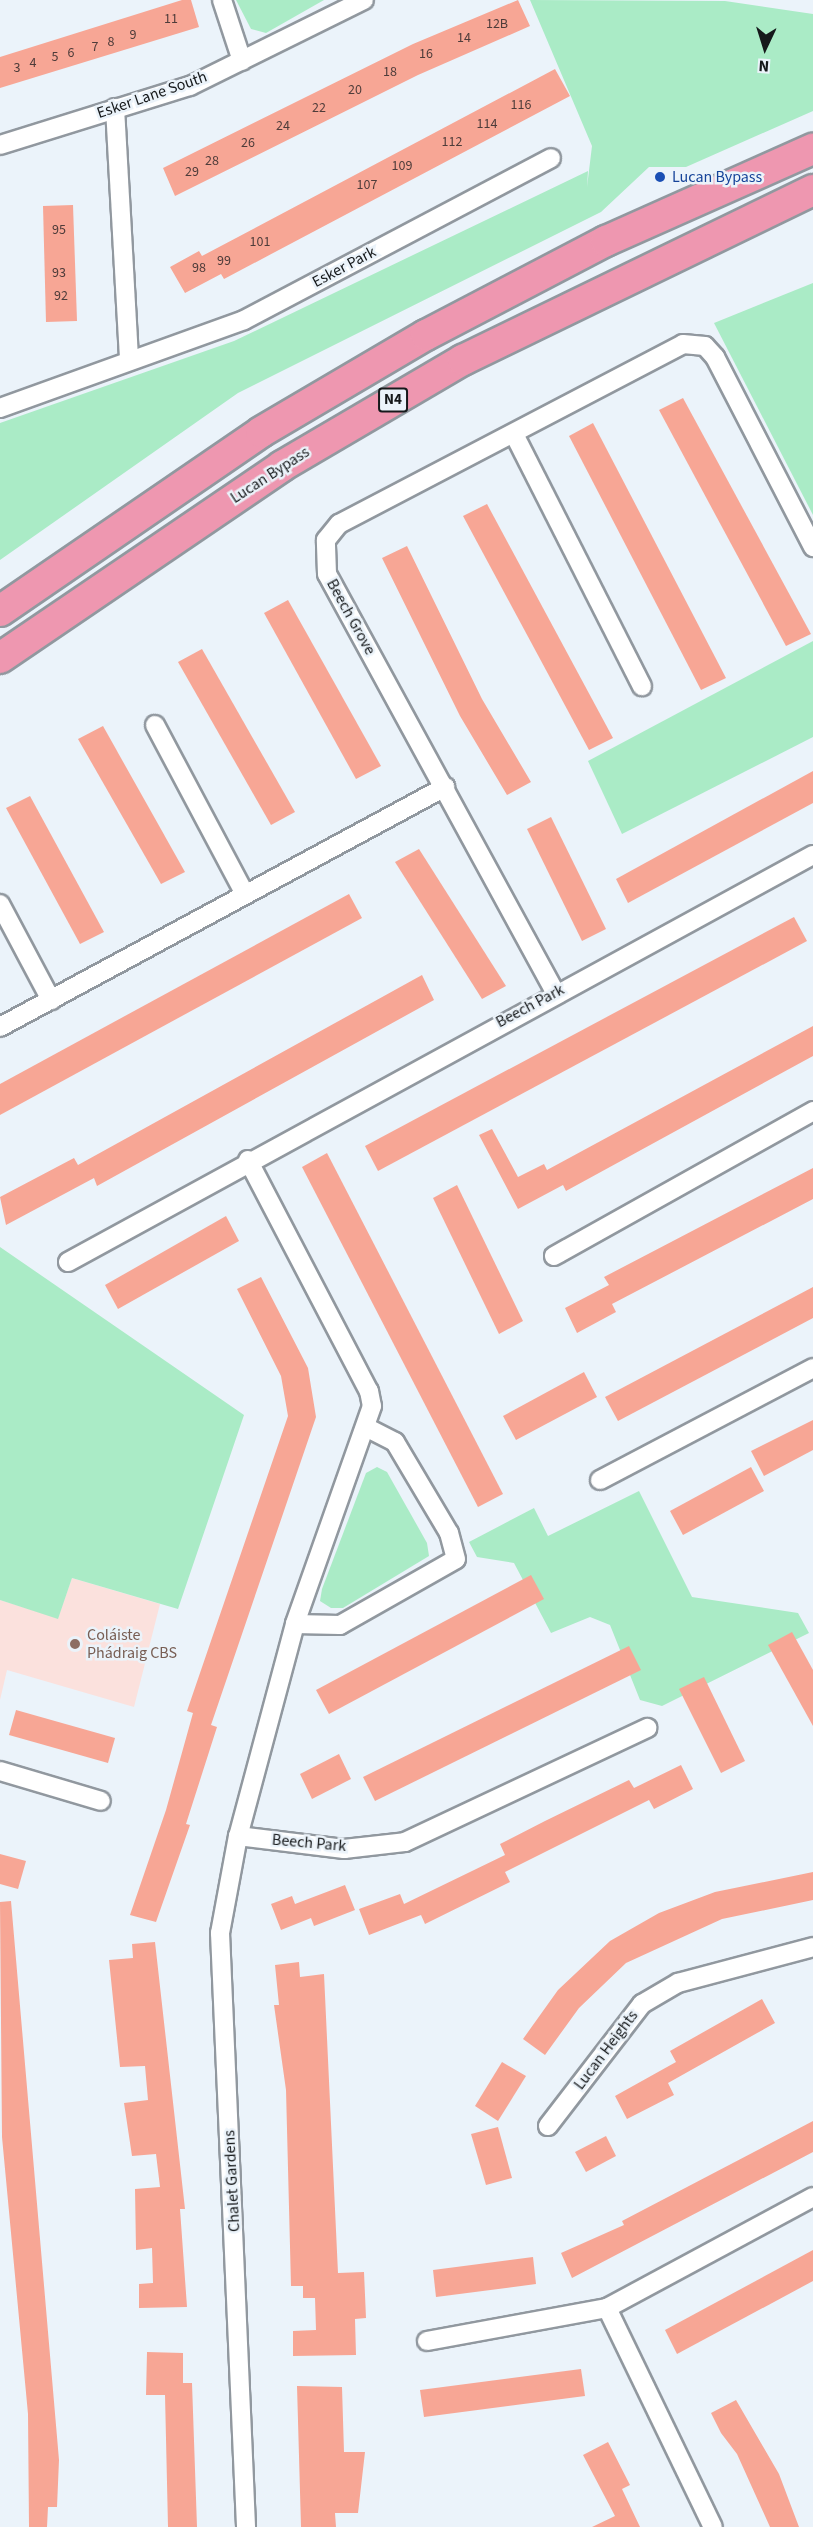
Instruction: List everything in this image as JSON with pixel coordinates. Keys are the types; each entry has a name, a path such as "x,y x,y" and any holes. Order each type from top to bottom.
{"highway":[{"name":"N4","path":"0,611 261,432 426,335 606,241 813,149"},
{"name":"Lucan Bypass","path":"0,658 282,466 463,360 813,190"}],"street":[{"path":"222,0 242,61"},
{"name":"Esker Lane South","path":"0,144 190,86 364,0"},
{"path":"115,108 129,359"},
{"name":"Esker Park","path":"0,408 129,359 244,320 551,158"},
{"name":"Beech Grove","path":"555,992 327,574 326,540 339,524 683,344 705,346 813,547"},
{"path":"514,434 642,686"},
{"path":"155,725 245,894"},
{"path":"0,1028 445,787"},
{"name":"Beech Park","path":"68,1262 248,1160 555,992 813,855"},
{"path":"0,904 51,1000"},
{"path":"554,1256 813,1111"},
{"path":"238,1836 296,1624 366,1426 369,1391 248,1160"},
{"path":"600,1480 813,1368"},
{"path":"296,1624 340,1625 456,1559 449,1533 396,1442 366,1426"},
{"name":"Beech Park","path":"238,1836 344,1849 405,1842 647,1728"},
{"path":"0,1771 101,1801"},
{"name":"Chalet Gardens","path":"238,1836 220,1933 246,2527"},
{"name":"Lucan Heights","path":"548,2126 642,2004 678,1983 813,1947"},
{"path":"427,2341 607,2308 813,2197"},
{"path":"607,2308 713,2527"}],"shaded area":[{"name":"Coláiste Phádraig CBS","path":"72,1578 160,1604 134,1707 7,1670 0,1700 0,1600 58,1618"}],"green space":[{"path":"236,0 324,0 266,33 251,29"},
{"path":"530,0 725,1 813,14 813,111 686,167 649,167 601,212 238,393 0,560 0,423 234,341 588,171 587,187 592,146"},
{"path":"813,283 813,515 714,323"},
{"path":"813,641 813,737 622,834 588,761"},
{"path":"0,1247 244,1415 178,1609 72,1578 58,1619 0,1600"},
{"path":"377,1467 387,1472 427,1543 429,1556 343,1608 331,1608 320,1601 322,1589 366,1473"},
{"path":"639,1491 692,1597 798,1613 809,1633 662,1706 640,1700 610,1625 590,1617 551,1633 514,1563 477,1557 469,1542 534,1508 548,1536"}],"building":[{"path":"182,0 191,0 199,27 0,88 0,57"},
{"path":"518,0 530,26 418,75 175,196 163,168 413,44"},
{"path":"555,69 570,96 224,279 221,274 185,293 170,267 199,251 202,256"},
{"path":"73,205 77,321 46,322 43,206"},
{"path":"683,398 811,634 786,646 659,410"},
{"path":"593,423 726,678 701,690 569,436"},
{"path":"487,504 613,738 589,750 463,516"},
{"path":"407,546 482,699 531,782 507,795 460,716 382,558"},
{"path":"288,600 381,766 356,779 264,613"},
{"path":"202,649 295,812 271,825 178,662"},
{"path":"103,726 185,872 161,884 78,739"},
{"path":"813,771 813,803 628,903 616,879"},
{"path":"30,796 104,932 80,944 6,808"},
{"path":"551,817 606,929 582,941 527,829"},
{"path":"419,849 506,986 482,999 395,862"},
{"path":"349,894 362,918 0,1115 0,1084"},
{"path":"794,917 807,941 378,1171 365,1146"},
{"path":"422,975 434,1000 97,1186 94,1178 6,1225 0,1197 74,1158 78,1165"},
{"path":"813,1026 813,1056 566,1191 563,1185 518,1209 479,1135 492,1129 518,1177 544,1164 547,1170"},
{"path":"327,1153 503,1494 478,1507 302,1167"},
{"path":"813,1168 813,1199 612,1304 616,1312 577,1333 565,1308 609,1285 604,1277"},
{"path":"457,1185 523,1321 499,1334 433,1198"},
{"path":"226,1216 239,1241 118,1309 105,1285"},
{"path":"261,1277 308,1368 316,1417 211,1725 217,1727 186,1824 190,1825 156,1922 130,1915 166,1810 193,1713 187,1711 288,1416 281,1376 237,1289"},
{"path":"813,1287 813,1318 618,1421 605,1397"},
{"path":"584,1372 597,1397 516,1440 503,1416"},
{"path":"813,1420 813,1450 764,1476 751,1451"},
{"path":"751,1467 764,1491 683,1535 670,1511"},
{"path":"531,1575 544,1599 329,1714 316,1690"},
{"path":"792,1632 813,1670 813,1726 768,1645"},
{"path":"629,1646 641,1670 375,1801 363,1777"},
{"path":"704,1677 745,1761 721,1773 679,1689"},
{"path":"16,1710 115,1738 108,1763 9,1735"},
{"path":"339,1754 351,1779 312,1799 300,1774"},
{"path":"681,1765 693,1789 654,1809 649,1800 505,1872 510,1882 425,1924 421,1915 369,1935 359,1909 400,1894 404,1904 505,1855 500,1844 545,1821 629,1780 634,1788"},
{"path":"0,1854 26,1861 18,1889 0,1884"},
{"path":"813,1872 813,1900 722,1919 626,1963 579,2008 545,2055 523,2039 558,1990 610,1941 659,1913 715,1892"},
{"path":"345,1885 355,1910 314,1926 311,1918 281,1930 271,1904 292,1896 295,1904"},
{"path":"11,1901 59,2460 57,2507 48,2507 47,2527 29,2527 28,2414 2,2137 0,1902"},
{"path":"155,1942 185,2209 180,2209 187,2307 139,2308 139,2284 153,2283 152,2248 136,2250 135,2189 160,2187 156,2154 132,2156 124,2103 148,2100 145,2066 120,2067 109,1960 133,1958 132,1944"},
{"path":"299,1962 300,1977 324,1974 338,2273 364,2272 366,2318 355,2319 356,2355 293,2356 293,2331 316,2330 315,2298 303,2298 303,2286 291,2286 286,2090 274,2005 279,2005 275,1965"},
{"path":"762,1999 775,2023 668,2083 674,2095 627,2119 615,2096 676,2062 670,2051"},
{"path":"502,2062 526,2076 498,2121 475,2106"},
{"path":"813,2121 813,2152 572,2278 561,2253 624,2225 622,2221"},
{"path":"498,2127 512,2178 486,2185 471,2134"},
{"path":"606,2136 616,2156 586,2172 575,2152"},
{"path":"813,2250 813,2281 677,2354 665,2330"},
{"path":"533,2257 536,2284 436,2297 433,2270"},
{"path":"147,2352 183,2353 183,2383 192,2383 197,2527 168,2527 165,2395 146,2395"},
{"path":"581,2369 585,2396 424,2417 420,2390"},
{"path":"297,2386 342,2387 344,2452 365,2452 358,2513 335,2513 336,2527 301,2527"},
{"path":"736,2400 779,2474 799,2527 770,2527 737,2454 721,2433 711,2413"},
{"path":"608,2442 630,2485 622,2489 640,2527 592,2527 615,2516 583,2455"}],"place":[{"name":"Lucan Bypass","path":"660,177"},
{"name":"Coláiste Phádraig CBS","path":"75,1644"}]}
